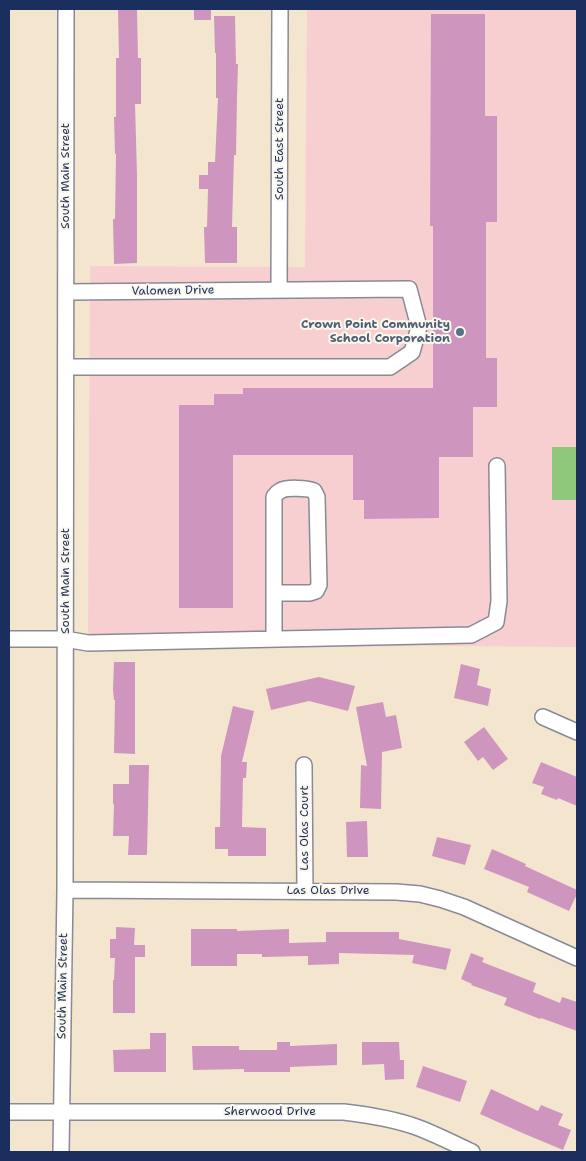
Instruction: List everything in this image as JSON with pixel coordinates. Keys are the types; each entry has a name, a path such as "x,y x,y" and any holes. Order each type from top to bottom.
{"street":[{"name":"South Main Street","path":"61,1152 65,890 66,9"},
{"name":"South East Street","path":"280,9 280,290"},
{"name":"Valomen Drive","path":"66,292 409,289 419,327 412,352 390,366 66,366"},
{"path":"9,639 66,639 88,643 471,635 496,622 499,601 497,466"},
{"path":"274,594 310,594 316,591 318,585 317,497 314,491 309,489 283,489 277,492 274,497 274,594 274,639"},
{"path":"543,717 577,732"},
{"name":"Las Olas Court","path":"304,765 305,891"},
{"name":"Las Olas Drive","path":"65,890 396,892 420,894 464,907 577,958"},
{"name":"Sherwood Drive","path":"9,1112 344,1112 370,1115 420,1128 472,1152"}],"shaded area":[{"path":"307,9 577,9 577,647 88,643 90,266 305,267"}],"green space":[{"path":"552,447 577,447 577,500 552,500"}],"building":[{"path":"118,9 137,9 138,58 141,58 141,104 135,104 137,263 114,264 113,219 115,219 116,154 114,117 116,117 116,58 119,58"},
{"path":"194,9 211,9 211,20 194,20"},
{"name":"Crown Point Community School Corporation","path":"431,14 485,14 485,116 497,116 497,222 486,222 486,358 497,358 497,407 473,407 473,457 439,457 439,518 364,519 364,500 353,500 353,455 233,455 233,608 179,608 179,405 214,405 214,394 243,394 243,388 433,388 433,226 430,226"},
{"path":"214,16 235,16 236,64 238,64 232,227 237,227 237,263 205,263 204,227 207,227 208,189 199,189 199,175 208,175 208,162 215,162 218,98 216,98"},
{"path":"114,662 135,662 135,754 114,753"},
{"path":"461,664 480,669 477,685 491,689 488,706 454,698"},
{"path":"319,677 355,686 348,711 309,701 271,710 266,689"},
{"path":"383,702 386,717 396,715 402,748 382,752 381,809 360,808 361,765 367,766 356,707"},
{"path":"233,706 254,711 242,762 247,762 246,778 243,778 242,827 266,828 266,856 228,856 228,849 215,849 215,827 220,827 221,756"},
{"path":"484,727 508,759 493,770 483,757 478,761 464,742"},
{"path":"541,762 577,777 577,806 558,798 557,800 541,794 544,787 532,783"},
{"path":"129,765 149,765 147,855 128,855 129,836 113,836 113,784 129,784"},
{"path":"367,821 368,857 347,857 346,822"},
{"path":"437,837 471,845 465,865 432,856"},
{"path":"492,849 577,890 569,911 527,892 529,887 484,869"},
{"path":"116,927 135,928 134,945 145,945 145,957 135,957 135,1013 113,1013 115,958 110,958 110,939 116,939"},
{"path":"191,929 237,929 237,931 289,929 289,943 326,942 326,932 399,932 399,939 451,949 446,970 412,963 414,955 339,953 339,964 308,965 308,956 262,957 262,954 237,954 237,966 191,966"},
{"path":"471,953 484,958 482,962 536,983 533,992 560,1003 562,997 577,1002 577,1031 504,1005 507,998 471,985 461,979"},
{"path":"150,1033 166,1033 166,1072 114,1072 113,1050 150,1049"},
{"path":"277,1042 290,1042 290,1046 337,1044 337,1065 290,1067 290,1072 244,1072 244,1069 193,1070 192,1046 239,1046 239,1050 277,1050"},
{"path":"362,1042 399,1042 400,1060 404,1060 404,1079 385,1080 384,1064 362,1065"},
{"path":"423,1066 467,1081 460,1102 416,1087"},
{"path":"491,1089 538,1111 541,1105 563,1114 558,1125 571,1130 563,1150 480,1114"}],"place":[{"name":"Crown Point Community School Corporation","path":"460,332"}]}
